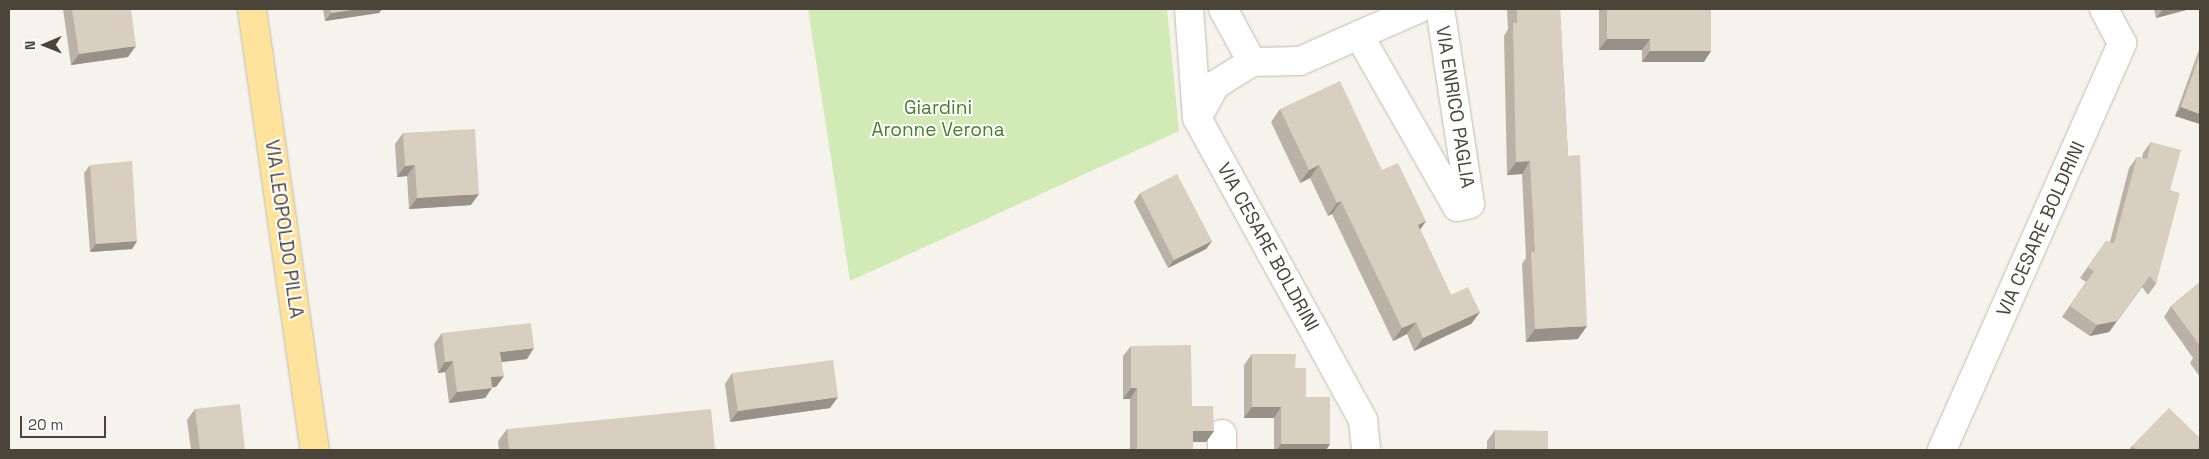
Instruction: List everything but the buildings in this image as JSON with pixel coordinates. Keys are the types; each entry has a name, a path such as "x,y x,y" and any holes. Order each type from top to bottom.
{"main road":[{"name":"VIA LEOPOLDO PILLA","path":"252,9 315,450"}],"street":[{"path":"1188,9 1197,118"},
{"path":"1223,9 1252,62"},
{"path":"1197,118 1215,86 1252,62 1300,61 1418,9"},
{"name":"VIA ENRICO PAGLIA","path":"1359,35 1457,207 1470,204 1440,9"},
{"name":"VIA CESARE BOLDRINI","path":"1942,450 2122,43 2104,9"},
{"name":"VIA CESARE BOLDRINI","path":"1197,118 1363,420 1366,450"}],"green space":[{"name":"Giardini Aronne Verona","path":"808,9 1167,9 1179,131 850,281"}]}
